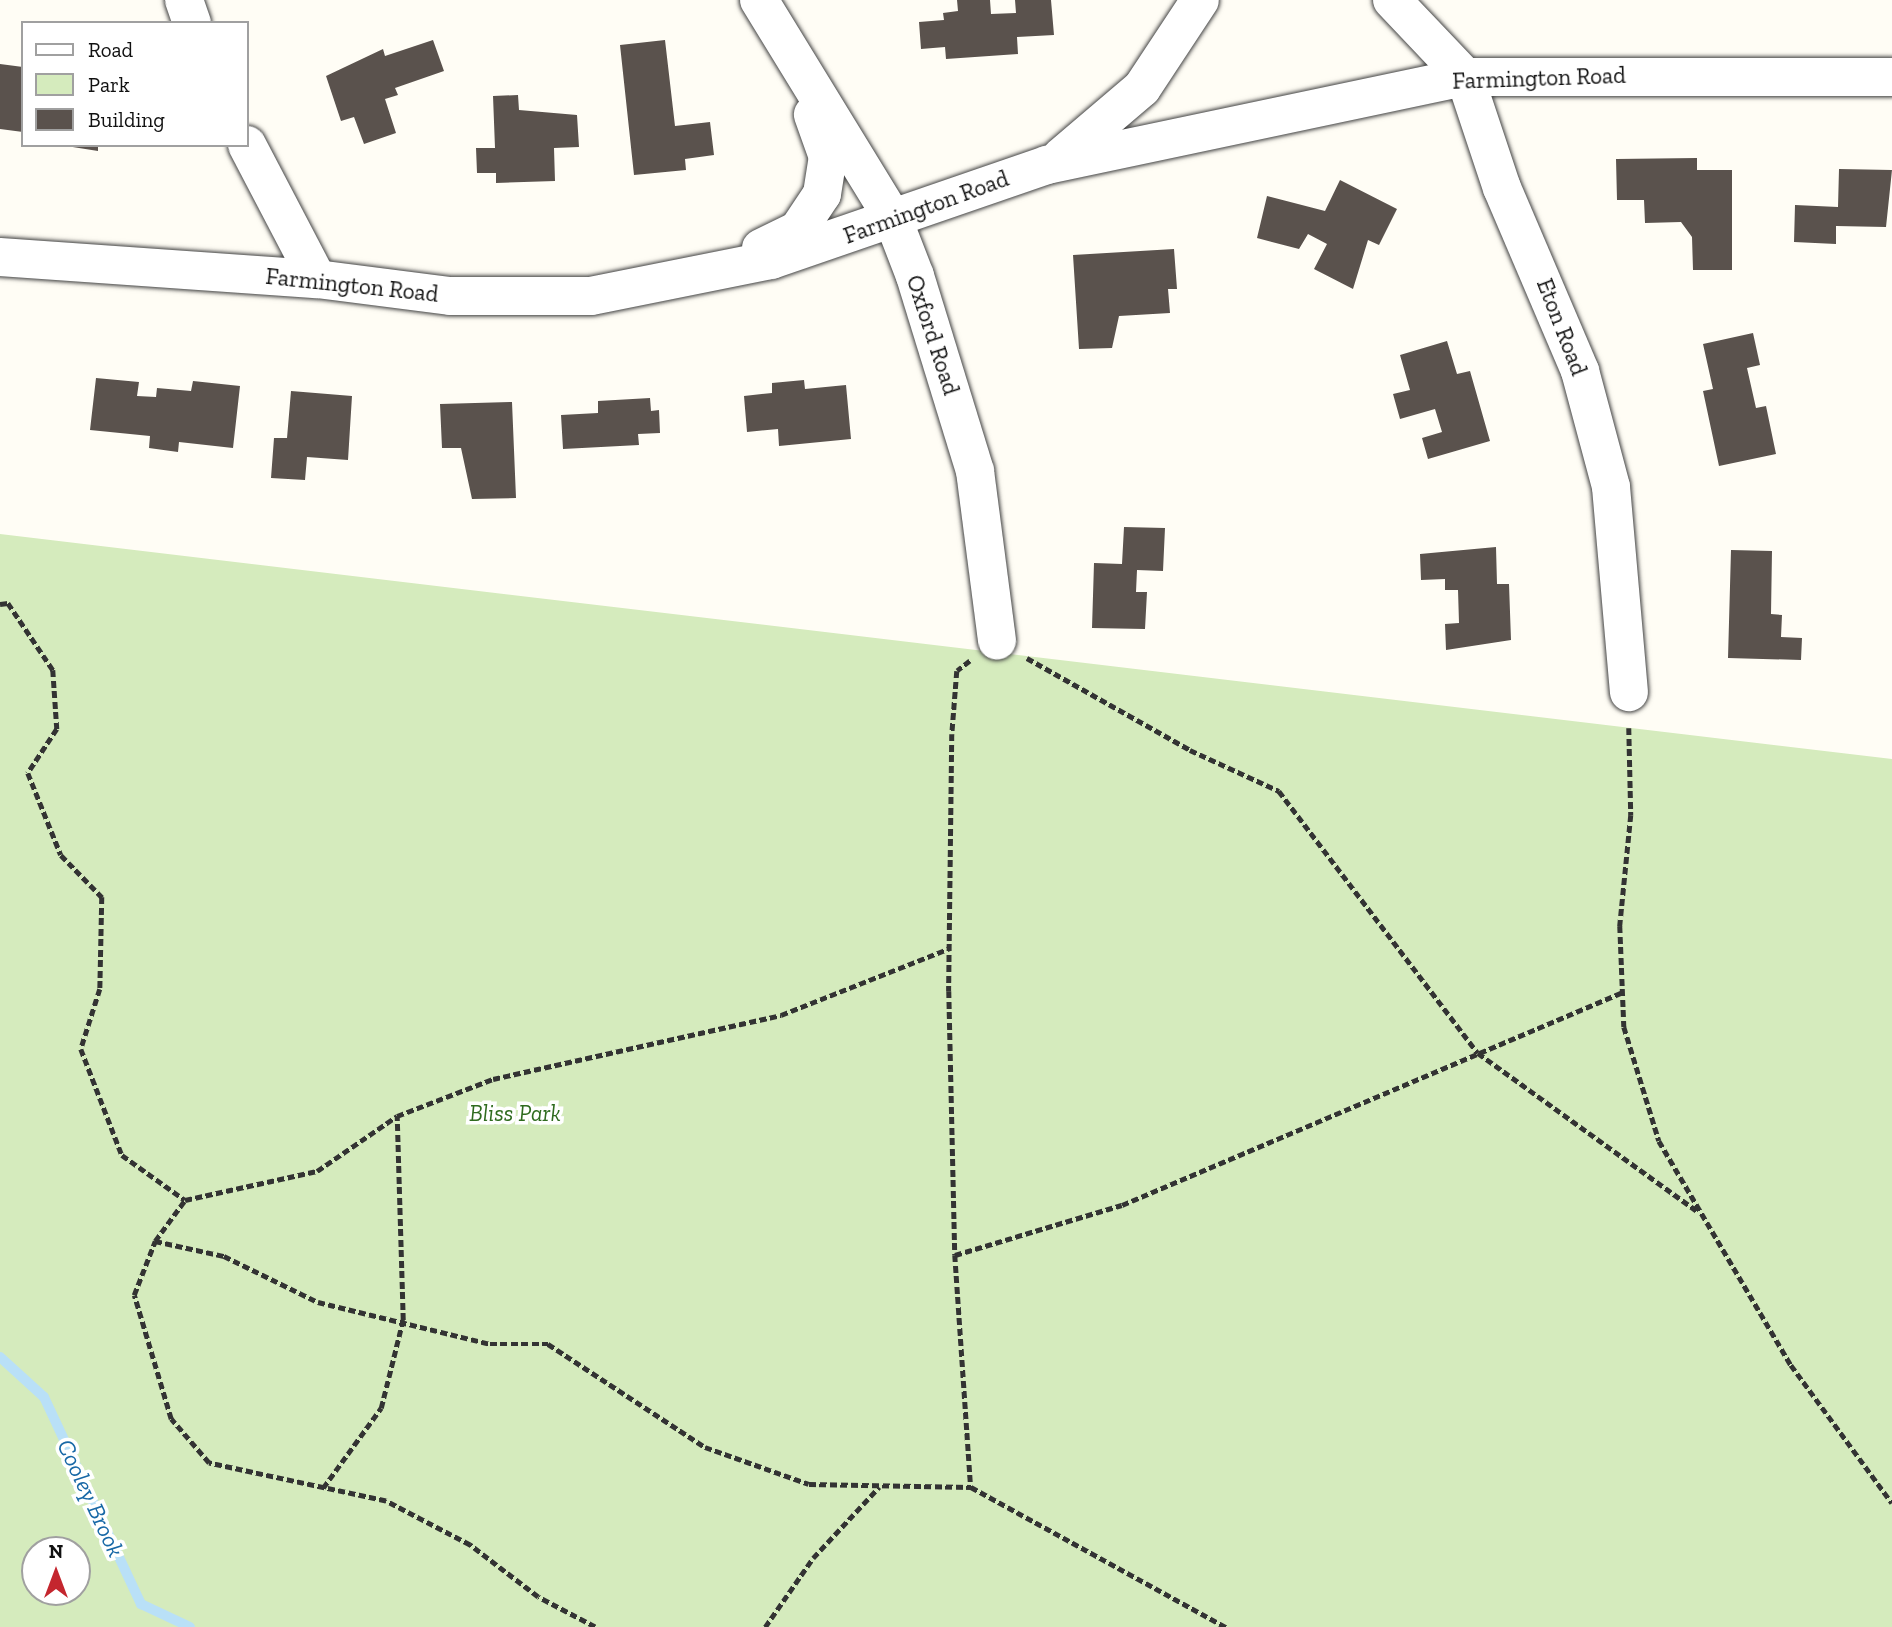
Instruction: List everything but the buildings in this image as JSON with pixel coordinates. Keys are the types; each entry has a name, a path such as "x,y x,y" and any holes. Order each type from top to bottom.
{"street":[{"path":"184,0 191,21"},
{"name":"Oxford Road","path":"759,0 792,58 893,219 975,471 997,641"},
{"path":"1047,165 1076,149 1142,88 1200,0"},
{"name":"Eton Road","path":"1392,0 1465,77 1502,188 1560,314 1598,429 1620,555 1629,692"},
{"name":"Oxford Road","path":"710,275 798,230 822,194 828,157 792,58"},
{"name":"Farmington Road","path":"0,257 317,279 514,299 591,296 710,275 893,219 981,183 1047,165 1465,77 1892,77"},
{"path":"248,147 317,279"}],"path":[{"path":"0,604 8,604 53,670 57,729 28,773 61,855 102,897 100,989 81,1049 121,1155 185,1200"},
{"path":"971,1487 954,1255 950,948 957,671 997,641 1190,750 1279,791 1478,1053 1697,1211"},
{"path":"1629,692 1624,1027 1659,1141 1697,1211 1791,1365 1892,1503"},
{"path":"595,1627 538,1597 470,1545 386,1501 209,1462 172,1419 134,1295 155,1241 185,1200 317,1171 397,1116 494,1079 781,1015 950,948"},
{"path":"954,1255 1122,1205 1623,992"},
{"path":"323,1489 381,1408 403,1320 397,1116"},
{"path":"155,1241 224,1256 318,1303 403,1320 490,1343 548,1343 705,1447 809,1485 971,1487 1226,1627"},
{"path":"765,1627 813,1558 880,1486"}],"green space":[{"name":"Bliss Park","path":"0,534 1892,759 1892,1627 0,1627"}],"waterway":[{"name":"Cooley Brook","path":"0,1357 44,1397 141,1604 190,1627"}]}
